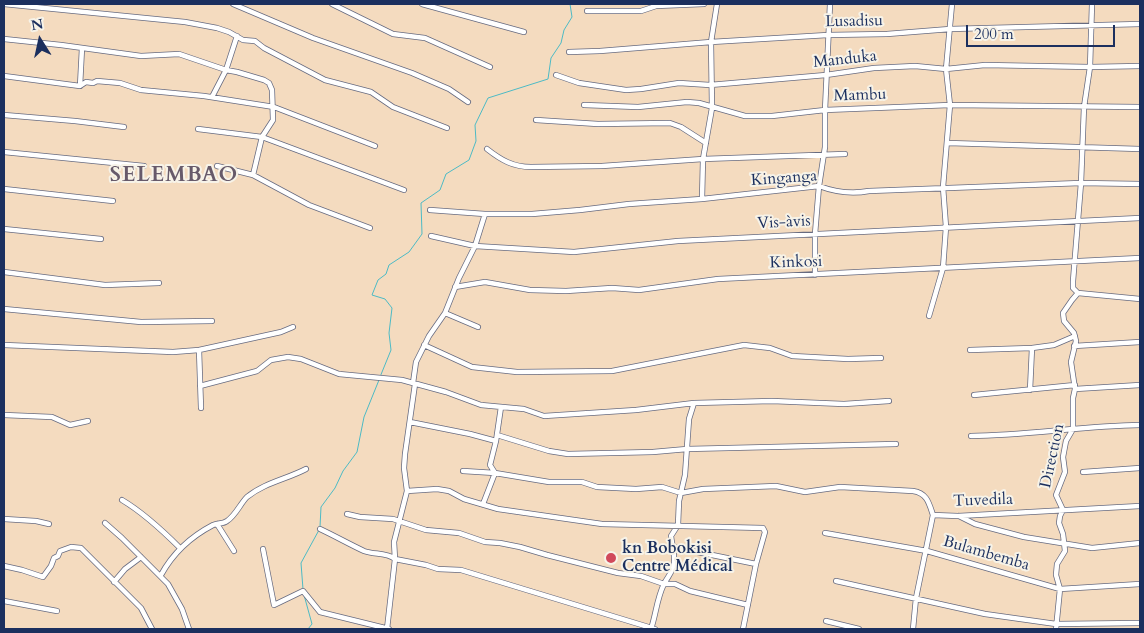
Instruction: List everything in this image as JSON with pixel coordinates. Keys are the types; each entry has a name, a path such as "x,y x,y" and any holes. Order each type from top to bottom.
{"street":[{"path":"4,4 194,23 217,28 243,40 255,40 264,48 325,80 371,92 393,107 447,128"},
{"path":"233,4 314,38 412,73 449,89 468,102"},
{"path":"332,4 393,34 425,38 490,67"},
{"path":"422,4 474,16 524,32"},
{"path":"587,11 641,11 656,6 704,4"},
{"path":"702,199 703,159 712,108 710,84 711,42 717,4"},
{"path":"815,275 815,234 824,154 830,4"},
{"path":"929,316 942,268 946,227 943,187 950,106 946,69 952,4"},
{"path":"1092,4 1090,67 1084,107 1081,183 1073,288 1078,293 1140,299"},
{"name":"Lusadisu","path":"569,52 950,29 1140,24"},
{"path":"212,97 226,70 237,36"},
{"path":"4,39 141,56 179,54 226,70 257,77 269,83 272,90 274,107 273,120 262,137 253,176"},
{"path":"80,86 82,48"},
{"name":"Manduka","path":"556,75 579,83 626,90 679,83 710,84 826,75 874,68 946,69 985,65 1140,66"},
{"path":"4,76 80,86 86,82 93,83 97,81 120,83 141,90 212,97 274,107 376,146"},
{"name":"Mambu","path":"584,105 638,107 687,102 745,116 772,116 825,110 950,106 1140,107"},
{"path":"4,115 124,127"},
{"path":"536,120 598,124 670,123 681,127 706,143"},
{"path":"198,129 262,137 404,190"},
{"path":"948,143 1140,149"},
{"path":"487,149 504,162 523,167 602,166 703,159 845,154"},
{"path":"4,152 144,166"},
{"path":"217,166 253,176 309,205 370,228"},
{"name":"Kinganga","path":"430,210 485,214 532,214 702,199 819,186 831,190 855,193 943,187 1081,183 1140,184"},
{"path":"4,188 113,201"},
{"path":"264,549 274,604 303,592 320,612 388,629 395,559 394,542 407,491 404,468 416,362 424,345 445,314 455,287 476,246 485,214"},
{"name":"Vis-àvis","path":"431,236 476,246 574,252 678,241 1140,218"},
{"path":"4,228 101,239"},
{"name":"Kinkosi","path":"455,287 485,282 530,290 566,291 612,288 639,290 718,279 1140,258"},
{"path":"4,272 105,285 159,283"},
{"path":"970,350 1032,348 1054,345 1075,336 1064,322 1063,313 1078,293"},
{"path":"4,310 141,322 212,321"},
{"path":"445,314 478,327"},
{"path":"4,345 173,352 199,350 281,332 293,327"},
{"name":"Direction","path":"1056,627 1060,589 1056,572 1058,561 1063,555 1064,534 1059,523 1063,510 1056,495 1065,472 1063,457 1066,441 1073,429 1072,398 1075,387 1071,362 1076,341 1075,336"},
{"path":"1074,346 1140,342"},
{"path":"424,345 472,366 517,372 612,371 744,345 770,348 792,356 848,359 881,358"},
{"path":"1030,390 1032,348"},
{"path":"199,350 201,408"},
{"path":"200,386 257,371 271,360 288,357 301,359 339,374 402,380 446,392 481,405 524,410 547,416 636,410 694,403 772,401 844,404 888,401"},
{"path":"974,395 1075,387 1140,385"},
{"path":"320,529 366,552 391,556 395,559 438,569 461,570 653,629 658,601 674,565 671,536 678,525 678,510 685,475 689,419 694,403"},
{"path":"495,474 490,465 496,442 501,408"},
{"path":"4,415 52,417 70,425 88,421"},
{"path":"410,422 470,434 496,442"},
{"path":"971,436 1140,425"},
{"path":"497,435 549,451 568,454 896,444"},
{"path":"1083,472 1140,468"},
{"path":"161,575 180,548 193,537 217,524 224,523 245,499 254,493 306,469"},
{"path":"463,470 549,482 582,482 597,487 636,489 662,487 681,493"},
{"path":"483,504 495,474"},
{"name":"Tuvedila","path":"681,493 703,489 776,486 805,492 840,487 919,492 926,497 933,515 958,516 1140,506"},
{"path":"407,491 449,490 464,499 498,509 602,524 763,528 765,532 756,564 743,629"},
{"path":"122,500 143,514 180,548"},
{"path":"347,514 360,518 399,520 426,530 459,533 485,542 520,547 562,560 579,562 618,573 641,576 664,584 675,584 690,591 748,606"},
{"path":"913,629 916,598 933,515"},
{"path":"958,516 975,524 1008,533 1064,544 1092,548 1140,543"},
{"path":"4,519 36,521 49,524"},
{"path":"105,523 161,575 175,595 187,620 189,629"},
{"path":"217,524 234,551"},
{"name":"Bulambemba","path":"825,533 927,551 1060,589 1140,584"},
{"path":"4,566 42,577 60,551 77,546 82,548 141,608 152,629"},
{"path":"673,547 756,564"},
{"path":"114,582 141,557"},
{"path":"836,581 985,614 1056,627 1140,623"},
{"path":"4,601 57,611"},
{"path":"826,621 859,629"}],"waterway":[{"path":"380,377 391,350 389,333 392,308 385,299 372,295 378,280 386,274 389,265 409,252 422,234 421,203 440,190 446,174 469,160 476,141 475,125 488,98 548,79 551,58 561,43 564,30 572,17 570,4"},
{"path":"320,527 321,507 357,452 364,417 379,380"},
{"path":"303,589 301,563 319,530"},
{"path":"304,595 312,624 308,629"}],"place":[{"name":"kn Bobokisi Centre Médical","path":"611,558"}],"district":[{"name":"SELEMBAO","path":"174,176"}]}
